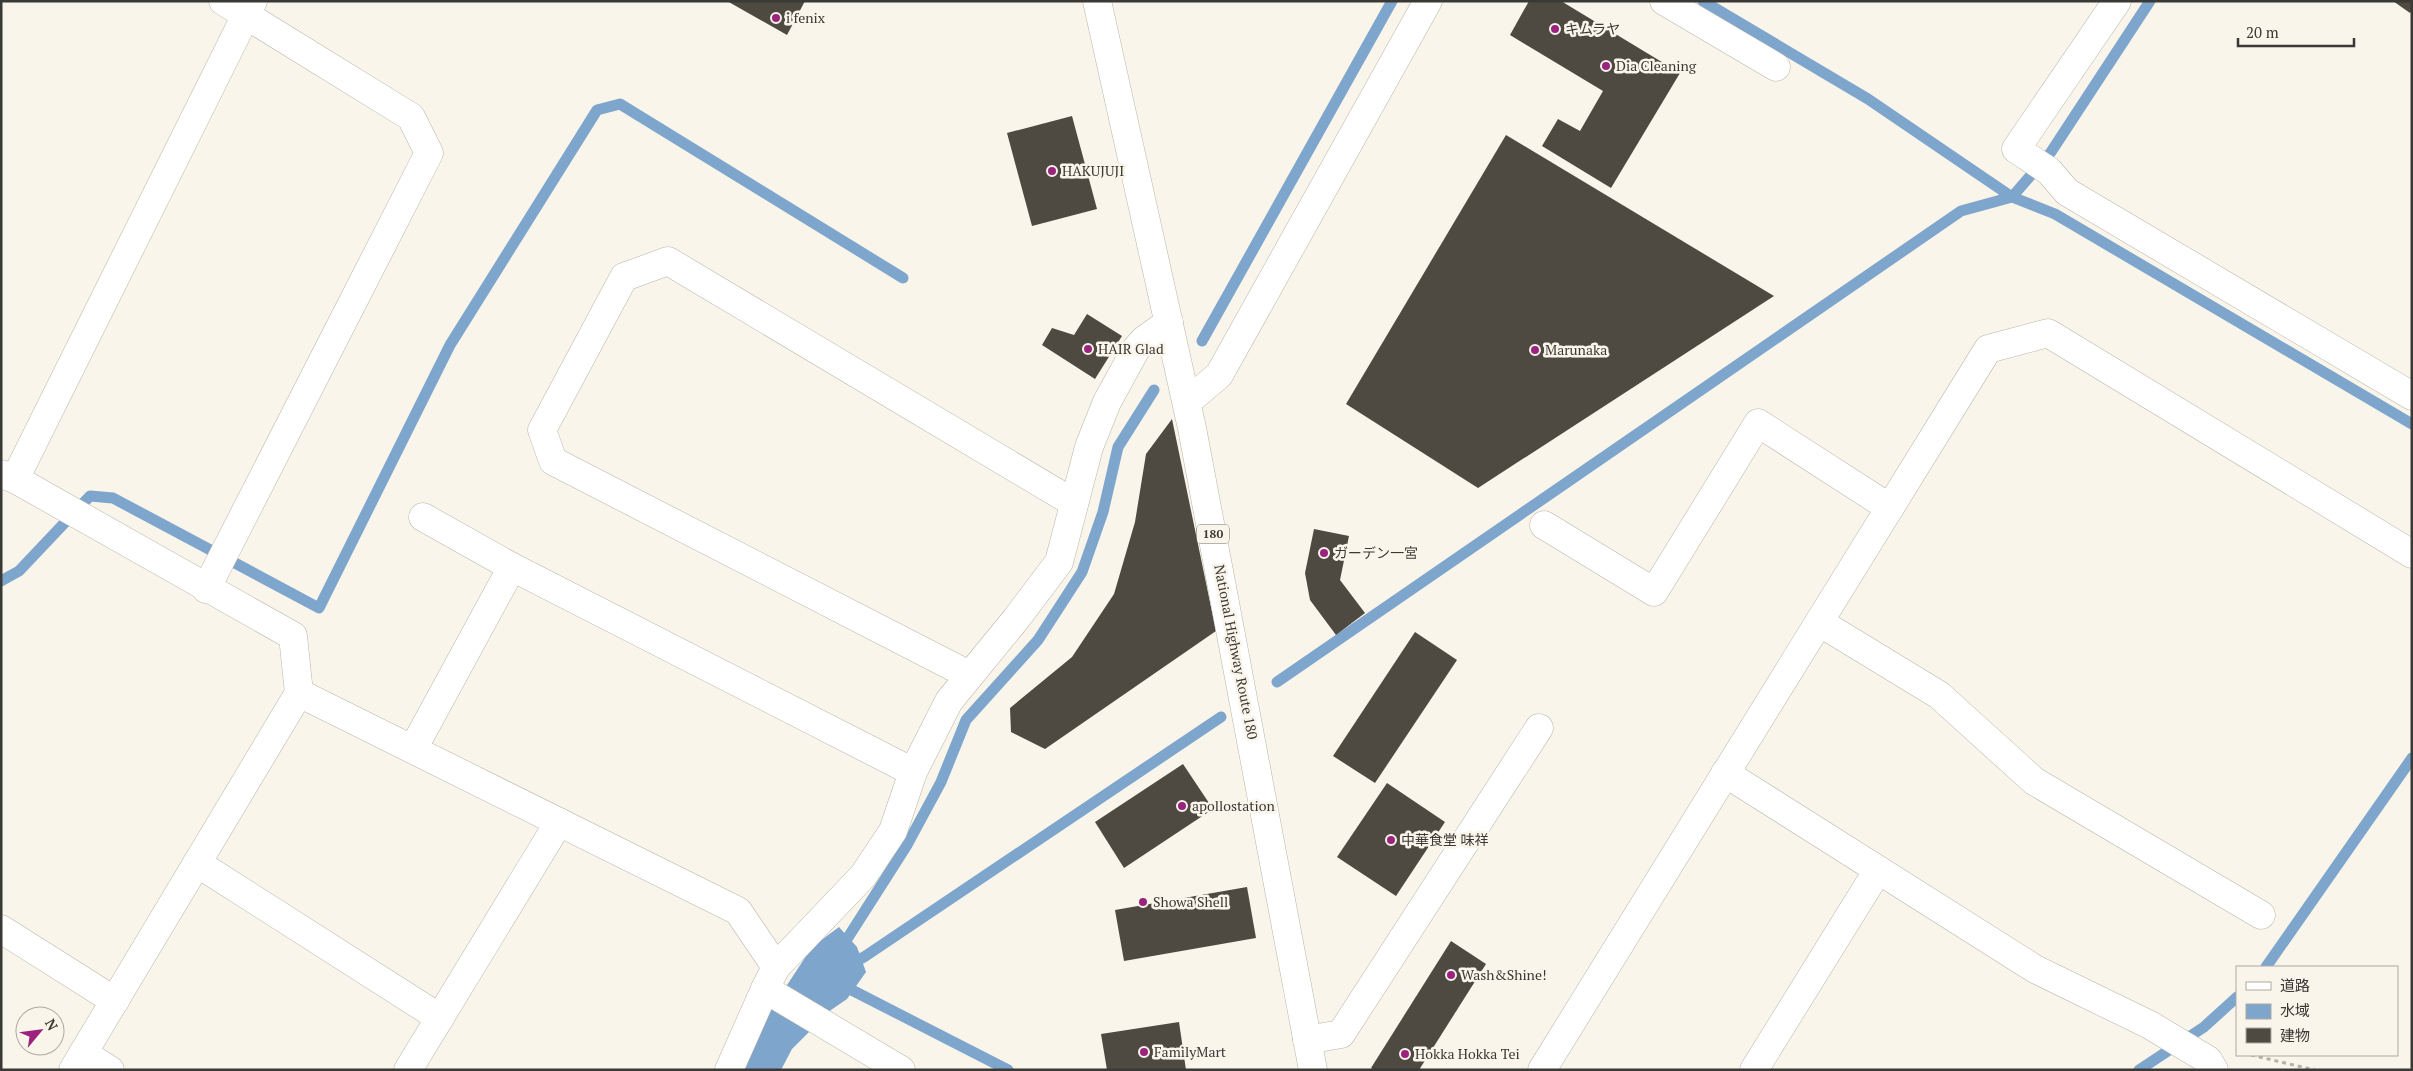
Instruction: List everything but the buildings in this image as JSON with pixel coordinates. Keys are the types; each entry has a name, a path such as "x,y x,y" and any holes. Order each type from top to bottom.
{"main road":[{"name":"National Highway Route 180","path":"1097,1 1187,402 1243,686 1313,1070"},
{"path":"1187,402 1218,375 1428,1"},
{"path":"1664,1 1776,68"},
{"path":"2117,1 2016,150 2049,171 2067,192 2412,396"},
{"path":"110,1070 78,1061 299,692 293,636 206,589 8,476 240,6 411,116 429,152 206,589"},
{"path":"969,676 553,461 542,430 624,277 668,261 1074,503"},
{"path":"729,1070 774,985 864,876 893,831 912,772 949,701 1016,619 1059,562 1089,447 1107,402 1136,349 1144,340 1169,322"},
{"path":"1542,1070 1988,349 2048,333 2412,554"},
{"path":"1544,525 1654,592 1758,423 1890,508"},
{"path":"423,517 512,567 912,772"},
{"path":"413,749 512,567"},
{"path":"1819,622 1939,695 2034,781 2261,916"},
{"path":"299,692 738,911 774,985 823,1024 895,1069"},
{"path":"1307,1040 1341,1034 1539,728"},
{"path":"1726,773 2035,969 2150,1025 2208,1060 2214,1070"},
{"path":"408,1070 559,822"},
{"path":"197,863 440,1018"},
{"path":"1754,1070 1878,870"},
{"path":"1,928 115,1001"}],"path":[{"path":"2255,1056 2315,1070"}],"water":[{"path":"839,927 857,947 866,972 847,999 831,1010 792,1049 781,1070 742,1070 768,1014 812,947"}],"waterway":[{"path":"1202,341 1392,1"},
{"path":"1703,1 1868,99 2012,197 2055,214 2412,424"},
{"path":"1277,682 1961,211 2012,197 2051,152 2150,1"},
{"path":"1,581 19,571 90,496 113,498 319,608 450,345 597,110 620,104 903,278"},
{"path":"840,950 907,845 941,782 966,720 1038,640 1082,572 1103,512 1118,447 1154,390"},
{"path":"848,965 864,957 1221,717"},
{"path":"2267,966 2412,758"},
{"path":"840,984 1008,1070"},
{"path":"2139,1070 2204,1027 2236,998"}],"place":[{"name":"i fenix","path":"776,18"},
{"name":"キムラヤ","path":"1555,29"},
{"name":"Dia Cleaning","path":"1606,66"},
{"name":"HAKUJUJI","path":"1052,171"},
{"name":"HAIR Glad","path":"1088,349"},
{"name":"Marunaka","path":"1535,350"},
{"name":"ガーデン一宮","path":"1324,553"},
{"name":"apollostation","path":"1182,806"},
{"name":"中華食堂 味祥","path":"1391,840"},
{"name":"Showa Shell","path":"1143,902"},
{"name":"Wash&Shine!","path":"1451,975"},
{"name":"FamilyMart","path":"1144,1052"},
{"name":"Hokka Hokka Tei","path":"1405,1054"}]}
